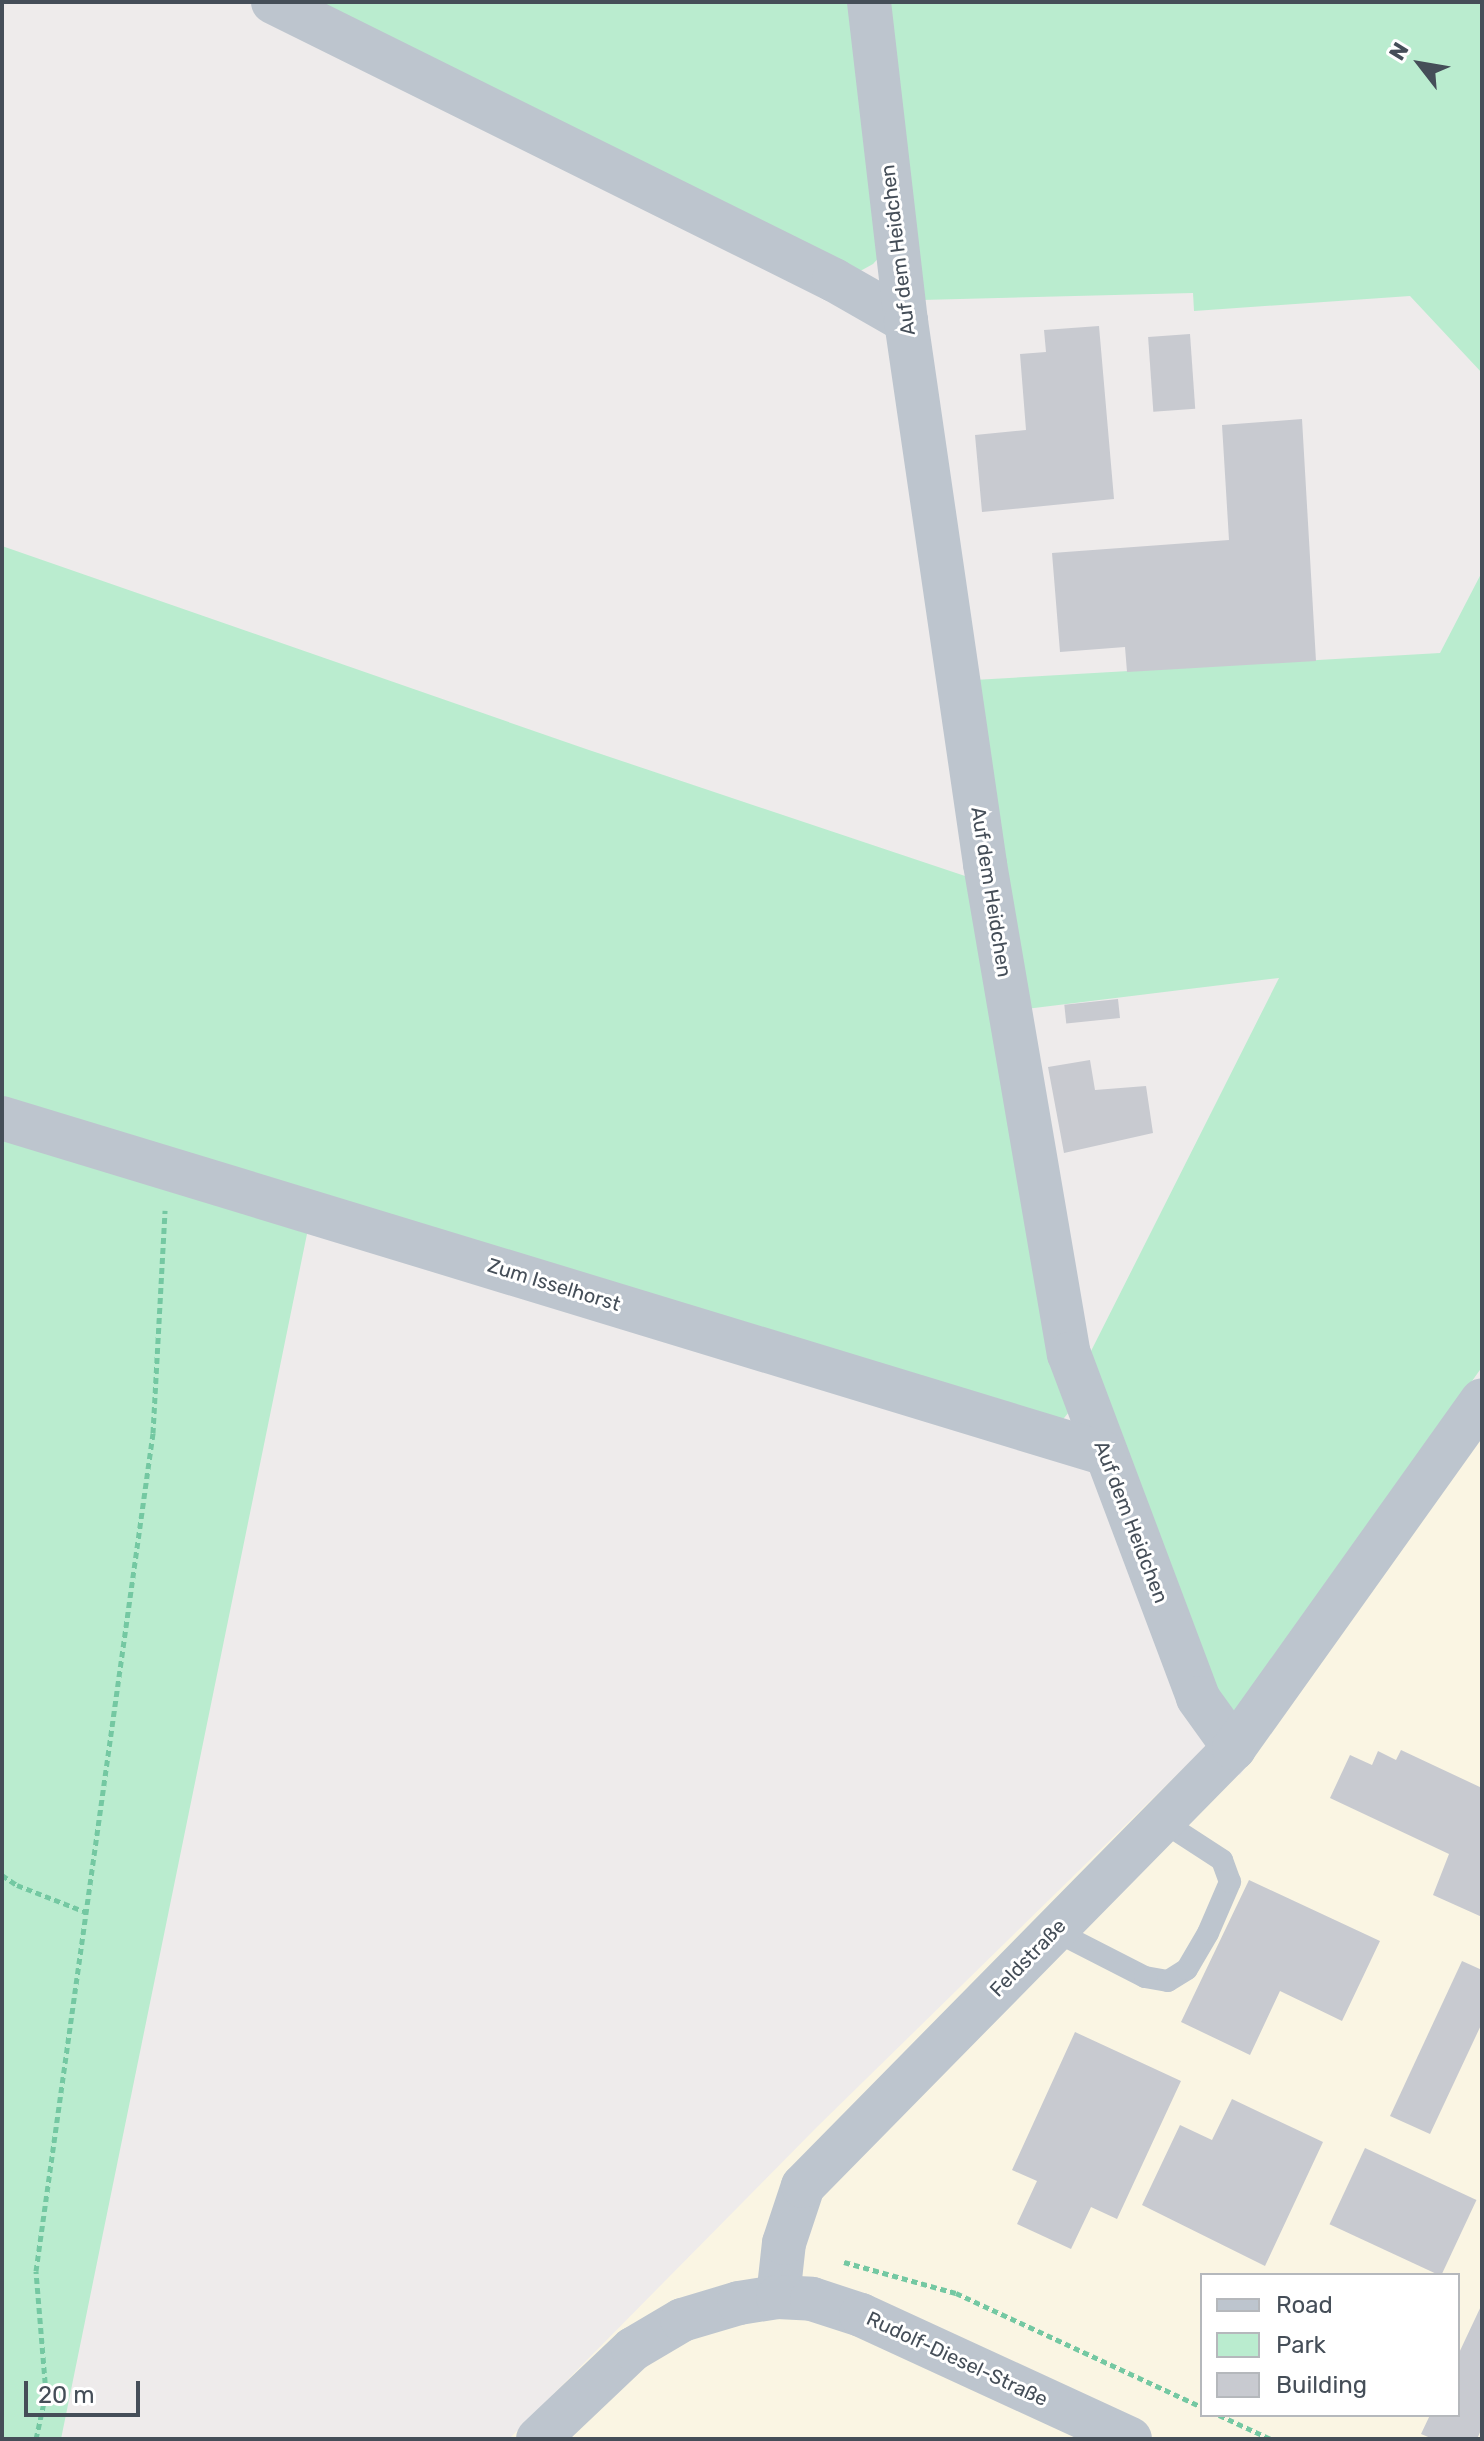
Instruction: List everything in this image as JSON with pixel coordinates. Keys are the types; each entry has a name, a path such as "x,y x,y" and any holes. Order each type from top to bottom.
{"street":[{"path":"273,2 834,280 906,321"},
{"name":"Auf dem Heidchen","path":"869,2 906,321 985,864 1066,1338 1198,1698 1234,1748"},
{"name":"Zum Isselhorst","path":"2,1118 1106,1454"},
{"name":"Feldstraße","path":"795,2298 784,2243 803,2186 1234,1748 1482,1400"},
{"path":"538,2439 633,2349 682,2320 739,2303 795,2298"},
{"name":"Rudolf-Diesel-Straße","path":"795,2298 861,2315 1130,2439"}],"lane":[{"path":"1055,1931 1145,1977 1168,1981 1187,1969 1208,1933 1230,1882 1222,1860 1162,1821"}],"path":[{"path":"36,2439 46,2393 36,2271 153,1433 168,1168"},
{"path":"2,1875 17,1885 86,1912"},
{"path":"795,2298 826,2259 873,2268 956,2293 1200,2406"},
{"path":"1223,2417 1271,2439"}],"shaded area":[{"path":"1482,1431 1482,2439 509,2439 817,2127 1200,1752 1240,1775"}],"green space":[{"path":"294,2 855,2 884,252 873,264 853,275"},
{"path":"886,2 1482,2 1482,373 1410,296 1194,311 1193,293 921,300"},
{"path":"2,546 586,749 974,879 1073,1407 1060,1423 308,1229 61,2439 2,2439"},
{"path":"1482,572 1482,1367 1236,1714 1209,1690 1086,1361 1279,978 1026,1009 974,680 1440,653"}],"building":[{"path":"1099,326 1114,499 982,512 975,435 1026,430 1020,354 1046,352 1044,330"},
{"path":"1190,334 1195,409 1153,412 1148,337"},
{"path":"1302,419 1316,661 1127,672 1125,647 1060,652 1052,553 1229,540 1222,425"},
{"path":"1118,999 1120,1018 1066,1024 1064,1005"},
{"path":"1090,1060 1095,1090 1146,1086 1153,1133 1064,1153 1048,1067"},
{"path":"1401,1750 1482,1788 1482,1917 1433,1895 1449,1854 1330,1798 1350,1755 1372,1765 1378,1751 1396,1760"},
{"path":"1249,1880 1380,1941 1342,2021 1280,1991 1250,2055 1181,2022"},
{"path":"1462,1961 1482,1970 1482,2023 1430,2134 1390,2116"},
{"path":"1075,2032 1181,2081 1117,2219 1091,2207 1071,2249 1017,2224 1037,2181 1012,2170"},
{"path":"1232,2099 1323,2142 1265,2266 1142,2205 1180,2125 1212,2140"},
{"path":"1365,2148 1476,2200 1442,2273 1434,2273 1330,2224"},
{"path":"1482,2304 1482,2428 1477,2439 1433,2439 1421,2434 1429,2417 1460,2417 1460,2351"}]}
